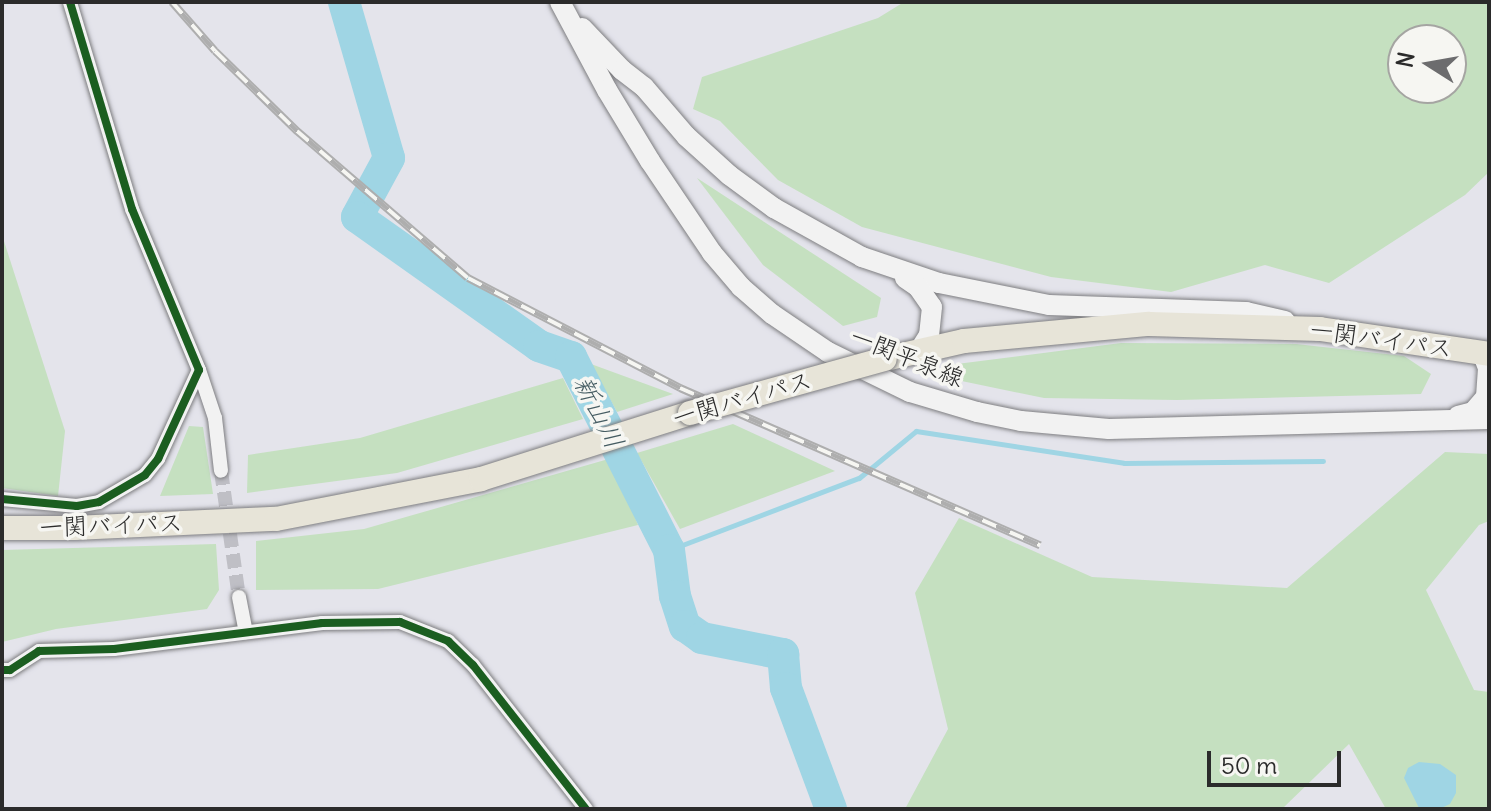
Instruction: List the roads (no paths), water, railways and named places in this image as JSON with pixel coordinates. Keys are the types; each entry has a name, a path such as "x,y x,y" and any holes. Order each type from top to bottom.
{"highway":[{"name":"一関バイパス","path":"2,528 276,519 481,479 690,413 885,359 995,338 1149,324 1320,329 1485,353"}],"main road":[{"name":"一関平泉線","path":"563,6 622,70 644,87 686,136 729,175 774,208 823,237 891,268 951,286 1049,305 1246,312 1320,329"},
{"name":"一関平泉線","path":"563,6 607,90 657,172 704,241 741,287 772,314 828,352 910,392 1007,418 1096,428 1489,419"},
{"name":"一関平泉線","path":"891,268 918,287 932,307 929,335 919,351"},
{"name":"一関平泉線","path":"1450,418 1473,412 1486,397 1488,368 1485,353"}],"street":[{"path":"70,2 132,209 199,370 215,418 221,471"},
{"path":"2,499 77,506 99,502 145,475 158,459 199,370"},
{"path":"239,597 246,632"},
{"path":"2,670 10,670 39,651 114,649 322,623 400,622 448,641 500,697 586,809"}],"water":[{"path":"1419,762 1440,764 1456,775 1456,793 1450,804 1439,809 1419,808 1404,778 1408,768"}],"waterway":[{"name":"新山川","path":"344,2 389,158 357,217 539,346 571,357 669,550 675,596 685,626 702,638 783,654 786,688 831,809"},
{"path":"669,550 859,478 916,431 1124,463 1323,461"}],"tunnel":[{"path":"221,471 239,597"}],"railway":[{"path":"172,2 215,51 297,131 468,278 680,388 1040,545"}]}
